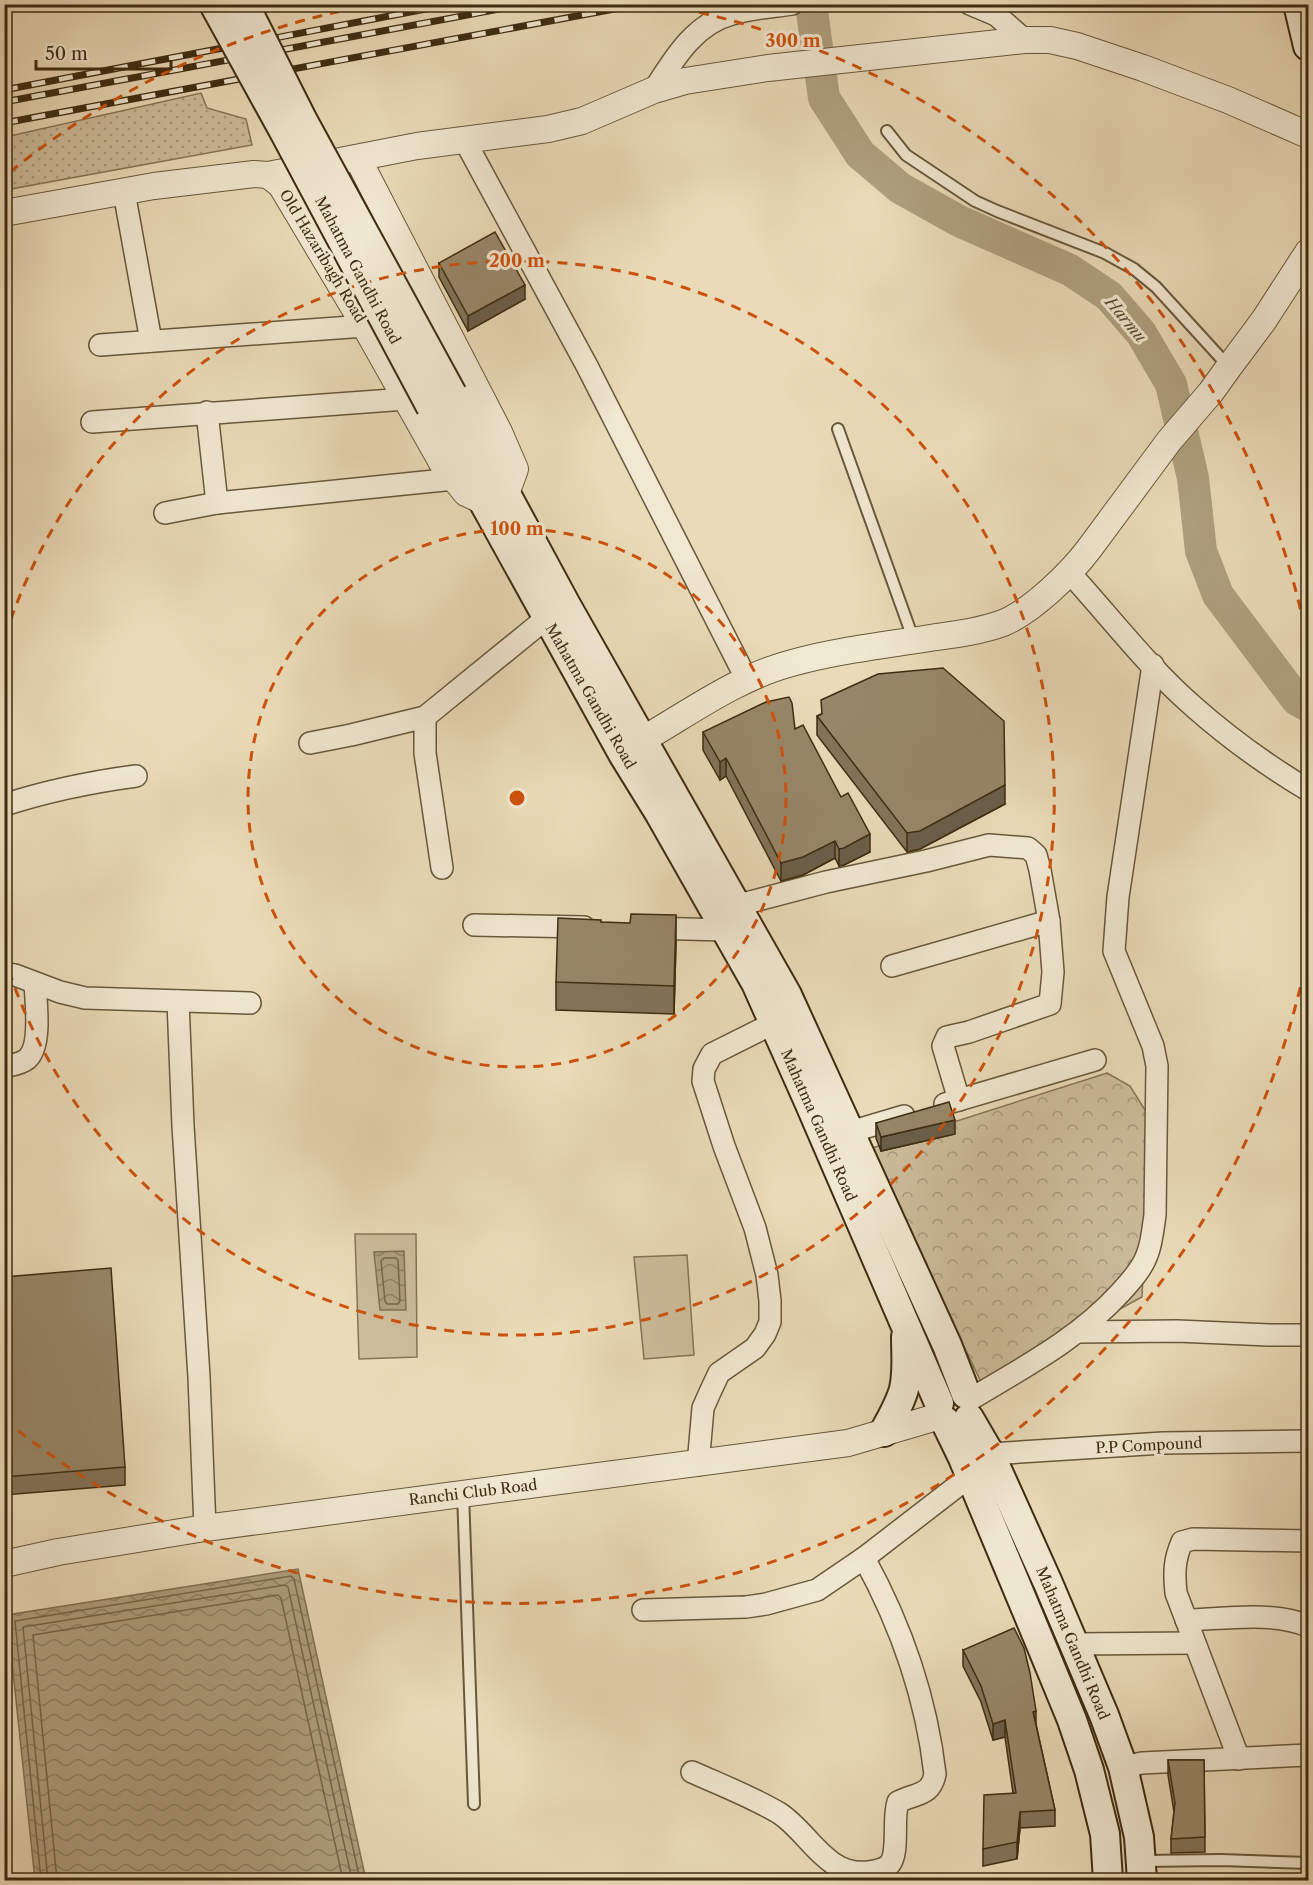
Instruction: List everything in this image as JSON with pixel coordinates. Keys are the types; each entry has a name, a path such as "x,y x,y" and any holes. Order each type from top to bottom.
{"main road":[{"name":"Mahatma Gandhi Road","path":"214,4 430,400 494,497 632,747 660,814 730,918 787,995 948,1345 963,1458 1048,1662 1089,1770 1105,1834 1108,1881"},
{"name":"Mahatma Gandhi Road","path":"244,4 303,121 430,400"},
{"path":"1298,4 1308,46"},
{"name":"Mahatma Gandhi Road","path":"494,497 546,616 632,747"},
{"name":"Mahatma Gandhi Road","path":"730,918 756,983 906,1324 955,1408 990,1454 1075,1644 1123,1767 1139,1836 1141,1871"},
{"path":"884,1432 904,1389 906,1324"}],"street":[{"path":"970,4 996,15 1025,40"},
{"path":"654,90 684,46 701,29 730,14 782,6"},
{"path":"268,175 417,146 549,129 582,121 654,90 685,81 768,68 1025,40 1050,40 1099,53 1228,100 1308,135"},
{"path":"465,141 586,366 747,680"},
{"path":"358,159 499,432 515,468 494,497"},
{"name":"Old Hazaribagh Road","path":"4,213 123,192 254,174 268,175 281,185 365,326 430,400 444,466 466,493 494,497"},
{"path":"123,192 151,341"},
{"path":"632,747 747,680 790,663 978,630 1004,622 1022,612 1069,572 1089,549 1169,441 1211,392 1308,252"},
{"path":"100,345 365,326"},
{"path":"92,422 207,412 430,400"},
{"path":"207,412 217,503"},
{"path":"165,513 217,503 454,479"},
{"path":"1069,572 1194,707 1260,760 1308,790"},
{"path":"310,743 425,717 546,616"},
{"path":"955,1408 1051,1351 1078,1332 1109,1305 1147,1257 1155,1215 1157,1066 1153,1046 1114,951 1118,897 1153,665"},
{"path":"425,717 427,770 442,868"},
{"path":"4,805 75,786 136,777"},
{"path":"630,928 730,918 826,882 989,845 1028,848 1036,855 1049,921 1053,972 1050,1004 969,1032 946,1037 943,1046 959,1100"},
{"path":"892,966 1049,921"},
{"path":"474,925 606,928"},
{"path":"4,973 85,998 250,1003"},
{"path":"4,1067 30,1057 34,1047 37,1035 35,984"},
{"path":"178,1001 205,1528"},
{"path":"699,1464 703,1408 711,1390 720,1373 755,1347 765,1334 770,1322 767,1275 755,1228 724,1146 703,1081 704,1069 712,1054 774,1023"},
{"path":"850,1132 1095,1060"},
{"path":"1078,1332 1177,1331 1308,1335"},
{"name":"Ranchi Club Road","path":"4,1564 58,1551 205,1528 848,1443 955,1408"},
{"name":"P.P Compound","path":"990,1454 1163,1443 1308,1441"},
{"path":"643,1610 726,1609 766,1604 817,1590 864,1558 969,1477"},
{"path":"1239,1758 1176,1593 1174,1570 1176,1556 1182,1542 1193,1539 1308,1541"},
{"path":"692,1772 769,1807 785,1817 831,1863 863,1872 880,1870 890,1864 894,1855 895,1812 898,1803 927,1791 933,1784 935,1774 922,1701 910,1658 878,1583 864,1558"},
{"path":"1186,1620 1276,1618 1295,1620 1308,1626"},
{"path":"1075,1644 1194,1643"},
{"path":"1123,1767 1142,1763 1308,1755"}],"lane":[{"path":"887,131 906,155 975,201 1105,253 1134,269 1156,287 1229,367"},
{"path":"838,429 914,641"},
{"path":"463,1493 474,1804"},
{"path":"1141,1871 1221,1860 1308,1863"}],"green space":[{"path":"201,93 207,108 246,119 252,145 5,190 5,137"},
{"path":"1107,1073 1130,1086 1150,1118 1142,1297 982,1384 869,1149"},
{"path":"355,1234 416,1234 417,1357 359,1359"},
{"path":"687,1255 694,1355 644,1359 634,1257"}],"water":[{"path":"404,1251 406,1310 380,1310 374,1252"},
{"path":"298,1569 366,1880 35,1880 7,1615"}],"building":[{"path":"495,232 525,285 468,316 439,263"},
{"path":"943,668 1004,721 1005,785 920,831 907,833 817,716 822,714 821,700 878,674"},
{"path":"789,697 792,703 795,729 803,725 841,797 848,793 870,834 844,848 839,849 835,841 803,857 781,863 726,758 720,762 703,732 766,702"},
{"path":"631,914 676,915 674,986 556,982 558,918 630,923"},
{"path":"949,1102 955,1120 881,1137 876,1123"},
{"path":"111,1268 125,1467 4,1477 4,1277"},
{"path":"1014,1628 1024,1648 1030,1673 1036,1711 1033,1712 1055,1810 1020,1812 1017,1842 983,1849 984,1795 1016,1793 1005,1720 993,1724 981,1686 963,1650"},
{"path":"1168,1760 1204,1760 1205,1837 1171,1839 1175,1803"}],"waterway":[{"name":"Harmu","path":"811,4 824,98 860,154 900,188 959,221 1070,270 1109,296 1141,333 1171,384 1193,478 1201,551 1218,595 1297,700 1308,706"}],"railway":[{"path":"4,90 452,4"},
{"path":"4,102 526,4"},
{"path":"4,123 641,4"}]}
